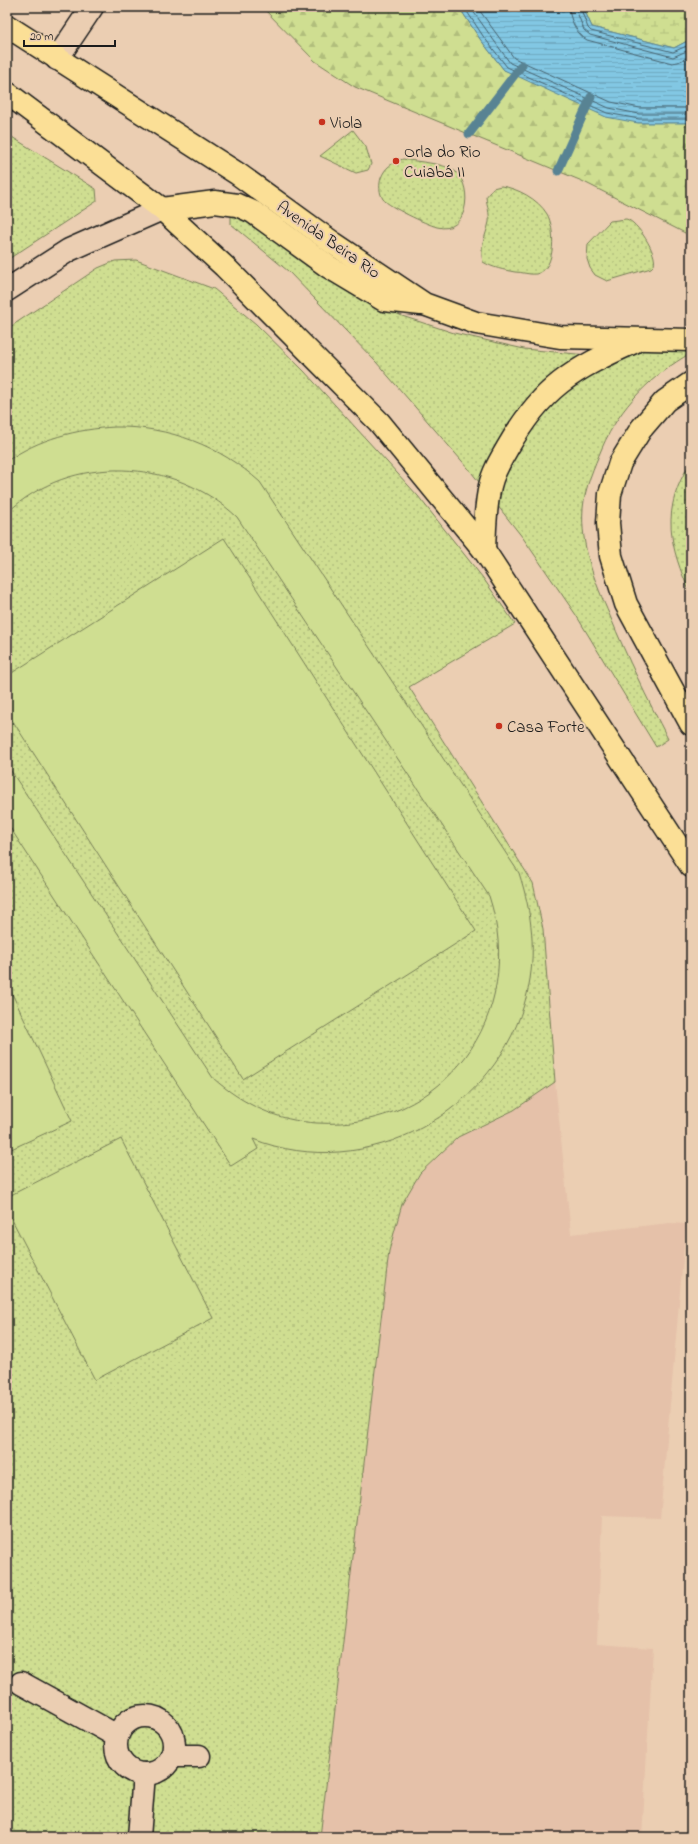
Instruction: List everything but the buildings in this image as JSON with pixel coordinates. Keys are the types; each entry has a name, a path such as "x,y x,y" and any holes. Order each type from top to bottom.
{"main road":[{"name":"Avenida Beira Rio","path":"7,26 238,174 333,243 424,304 476,323 560,337 638,340 691,340"},
{"path":"7,93 162,209 224,266 379,422 484,550 691,866"},
{"path":"162,209 215,202 237,205 253,212 329,267 384,300 424,304"},
{"path":"484,550 490,484 496,469 527,417 546,394 570,375 593,360 638,340"},
{"path":"691,383 665,401 641,429 620,463 610,494 608,522 611,556 626,604 691,724"}],"street":[{"path":"57,59 92,7"},
{"path":"7,290 69,250 162,209"},
{"path":"21,1683 117,1736"},
{"path":"146,1715 155,1717 170,1729 174,1737 172,1756 167,1764 160,1770 150,1774 130,1770 117,1756 115,1746 121,1727 136,1716 146,1715"},
{"path":"172,1756 199,1756"},
{"path":"139,1837 144,1774"}],"shaded area":[{"path":"555,1082 571,1234 670,1223 686,1224 660,1518 602,1516 597,1644 653,1648 642,1837 320,1837 389,1251 402,1204 420,1173 458,1137 514,1110"}],"green space":[{"path":"262,7 459,7 480,39 504,70 691,123 691,236 582,181 355,87 315,61"},
{"path":"583,7 691,7 691,39 674,48 592,27"},
{"path":"353,130 366,147 371,164 368,170 356,173 320,156"},
{"path":"7,134 96,189 97,201 7,260"},
{"path":"403,159 439,165 456,172 462,180 466,199 461,218 455,224 447,228 437,227 400,211 383,199 380,191 380,180 383,174 389,166"},
{"path":"501,186 514,189 533,199 543,209 550,220 553,238 551,257 548,265 543,271 536,274 515,272 503,270 483,262 482,246 489,222 486,197 493,188"},
{"path":"237,210 356,293 402,316 454,333 524,349 587,355 691,345 691,353 663,371 650,382 628,405 618,419 609,433 593,470 583,508 586,550 594,577 630,663 668,739 656,747 576,615 523,538 468,468 376,362 288,271 231,224 231,216"},
{"path":"626,219 636,225 646,239 653,253 654,265 651,268 607,281 595,275 590,268 587,259 588,244 610,221"},
{"path":"136,260 214,289 256,324 304,371 418,496 483,578 515,624 409,687 533,883 543,929 555,1082 514,1110 458,1137 420,1173 402,1204 389,1251 320,1837 7,1837 7,329 98,268 115,261"},
{"path":"115,427 155,430 174,434 193,441 228,458 260,482 519,873 530,918 532,933 532,963 527,994 512,1036 488,1073 458,1104 422,1128 382,1144 340,1152 296,1151 253,1139 258,1149 231,1166 7,823 7,765 213,1078 236,1096 261,1110 288,1119 317,1123 362,1120 403,1108 438,1086 465,1057 485,1022 496,983 498,940 489,896 237,517 212,497 184,483 154,474 123,470 92,472 61,480 33,493 7,513 7,461 19,453 58,436 86,430"},
{"path":"691,462 691,595 677,560 671,528 675,496 681,479"},
{"path":"224,538 476,931 243,1079 7,712 7,676"},
{"path":"7,983 72,1121 7,1151"},
{"path":"121,1139 213,1318 95,1380 7,1210 7,1197"}],"water":[{"path":"459,7 583,7 592,27 674,48 691,39 691,123 638,123 606,117 504,70 480,39"}],"waterway":[{"path":"469,134 522,65"},
{"path":"558,171 591,97"}],"place":[{"name":"Viola","path":"322,122"},
{"name":"Orla do Rio Cuiabá II","path":"396,161"},
{"name":"Casa Forte","path":"499,726"}]}
